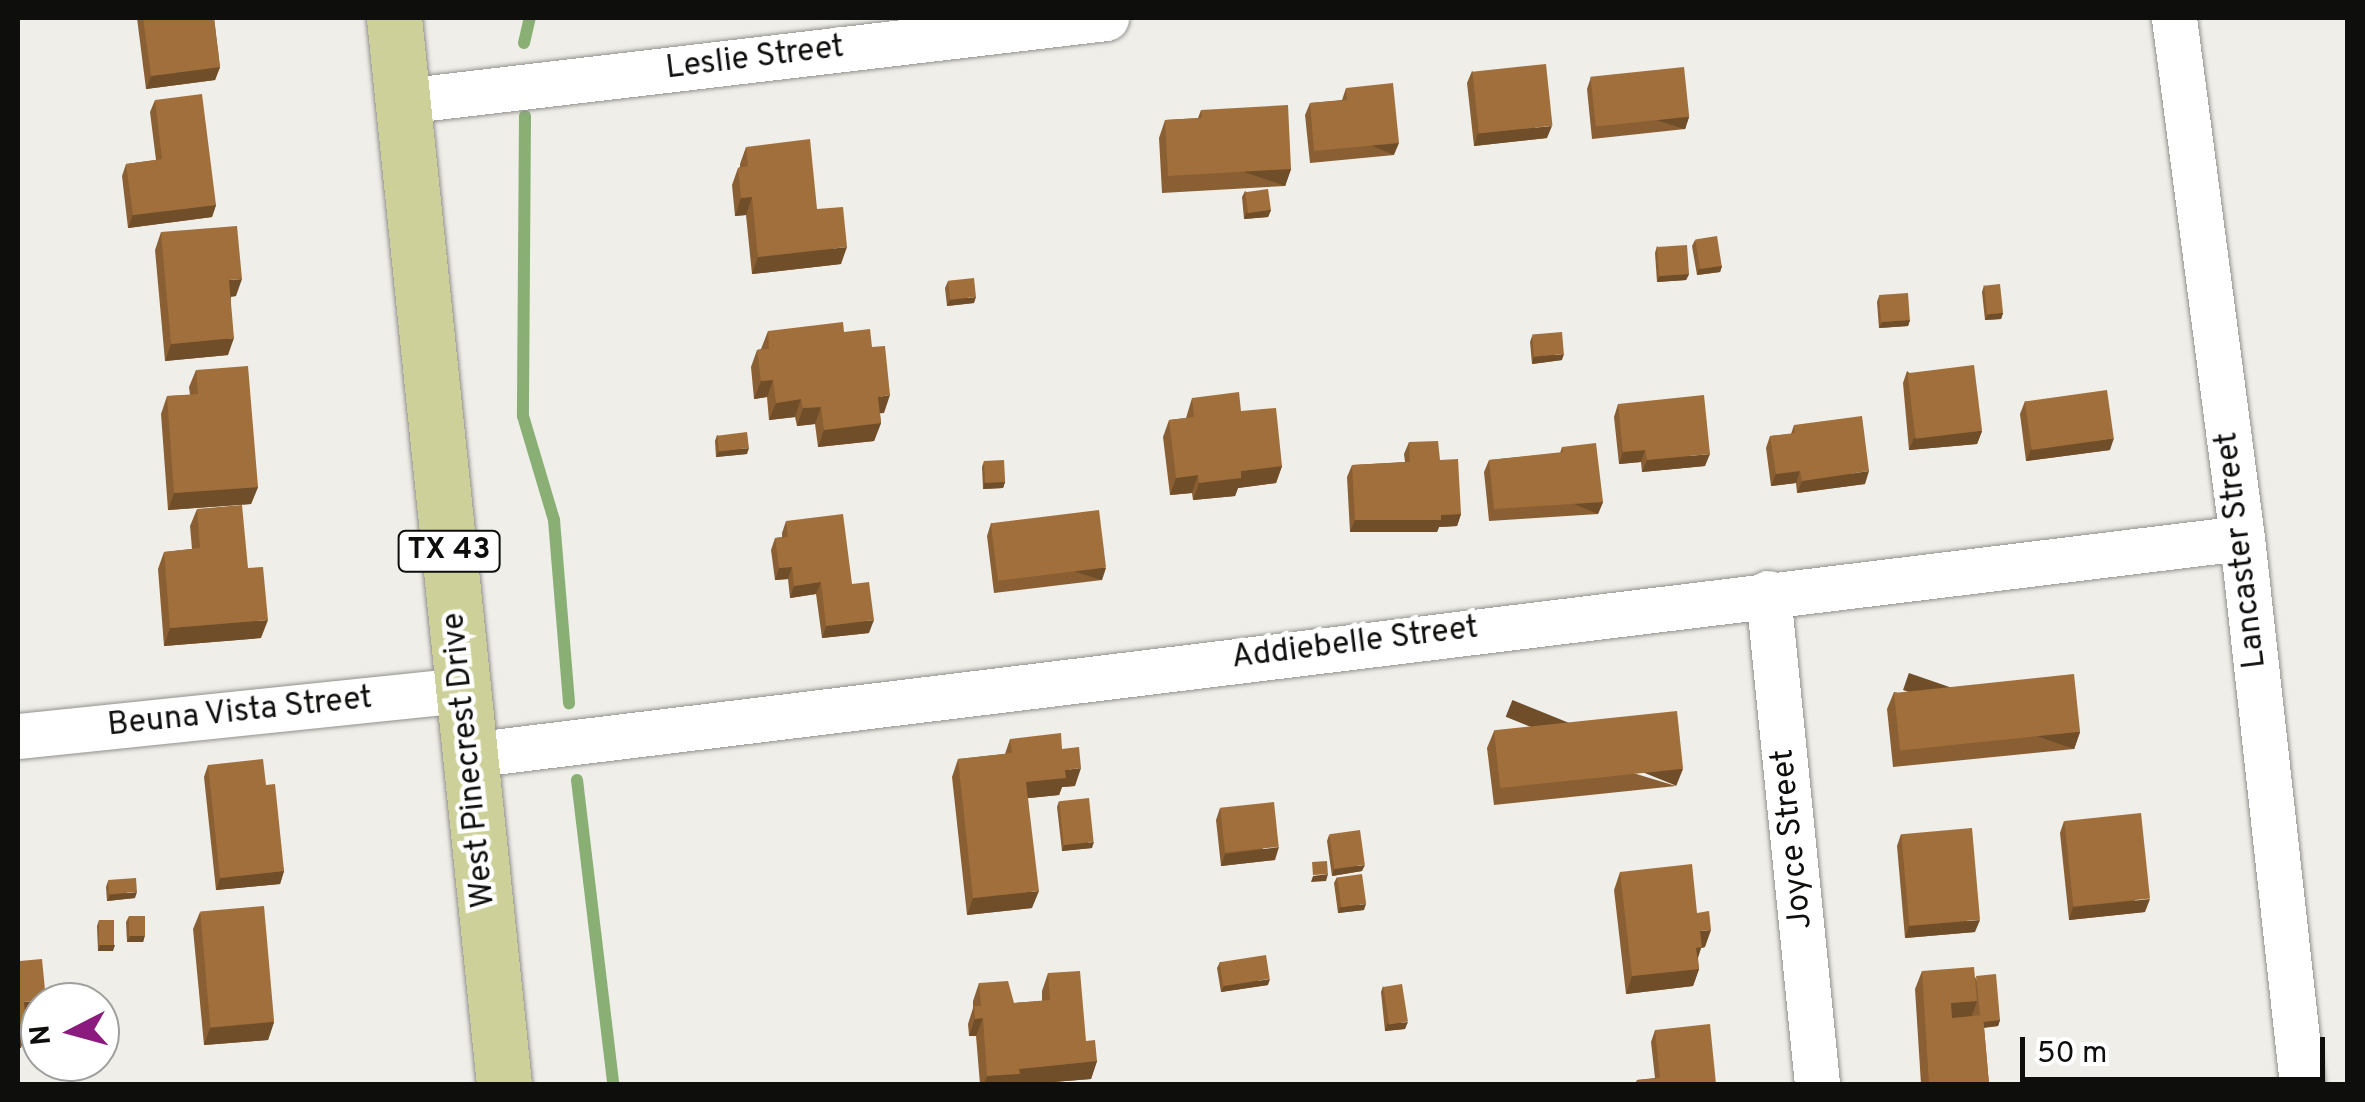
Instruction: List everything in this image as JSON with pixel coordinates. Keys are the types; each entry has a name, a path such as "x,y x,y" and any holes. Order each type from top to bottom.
{"main road":[{"name":"West Pinecrest Drive","path":"394,18 504,1084"}],"street":[{"name":"Leslie Street","path":"404,101 1106,18"},
{"name":"Lancaster Street","path":"2174,18 2242,538 2302,1084"},
{"name":"Addiebelle Street","path":"469,755 2242,538"},
{"name":"Joyce Street","path":"1768,593 1817,1084"},
{"name":"Beuna Vista Street","path":"18,736 462,690"}],"building":[{"path":"143,18 214,18 220,67 151,76"},
{"path":"1546,64 1552,126 1479,133 1472,72"},
{"path":"1684,67 1689,117 1596,127 1591,77"},
{"path":"1393,83 1399,143 1314,151 1310,103 1347,100 1346,88"},
{"path":"202,94 216,205 133,215 126,164 162,159 155,100"},
{"path":"1288,105 1291,169 1168,176 1165,120 1202,118 1201,110"},
{"path":"810,139 817,209 843,207 847,247 758,257 752,197 741,198 738,168 748,166 746,147"},
{"path":"1268,189 1271,210 1248,213 1245,192"},
{"path":"237,226 242,279 229,280 234,338 171,344 161,232"},
{"path":"1717,236 1722,266 1700,269 1695,239"},
{"path":"1687,245 1689,274 1659,276 1657,247"},
{"path":"974,278 976,297 950,300 948,281"},
{"path":"2000,284 2003,313 1987,315 1984,286"},
{"path":"1908,293 1910,320 1881,322 1879,295"},
{"path":"843,322 844,332 870,329 872,347 885,346 890,395 878,397 881,423 824,430 821,407 803,408 801,399 776,403 773,380 761,381 757,350 769,349 768,331"},
{"path":"1562,332 1564,354 1534,357 1532,335"},
{"path":"1974,365 1982,431 1916,439 1907,373"},
{"path":"248,366 258,487 174,493 167,396 198,394 196,370"},
{"path":"2107,390 2114,439 2032,450 2025,402"},
{"path":"1239,392 1241,411 1276,408 1282,466 1241,471 1241,478 1199,483 1198,475 1176,478 1169,420 1194,417 1192,398"},
{"path":"1704,395 1710,454 1647,460 1645,450 1623,452 1618,404"},
{"path":"1862,416 1869,471 1802,481 1800,471 1776,474 1770,436 1795,433 1794,425"},
{"path":"747,432 749,448 719,452 717,436"},
{"path":"1438,441 1440,460 1458,459 1461,514 1441,515 1441,520 1355,520 1352,465 1410,462 1409,442"},
{"path":"1596,443 1603,502 1494,509 1489,460 1563,452 1562,447"},
{"path":"1004,460 1005,482 985,483 984,461"},
{"path":"242,505 248,568 263,567 268,620 170,628 164,552 200,548 197,509"},
{"path":"1099,510 1106,568 998,581 991,523"},
{"path":"843,514 852,584 869,582 874,620 826,626 821,582 794,586 792,567 779,568 775,538 788,537 786,521"},
{"path":"2074,674 2080,732 1900,751 1894,693"},
{"path":"1677,711 1683,769 1500,788 1494,730"},
{"path":"1061,733 1062,749 1079,747 1081,768 1065,770 1066,778 1026,782 1039,891 973,898 958,759 1012,753 1010,739"},
{"path":"263,759 266,785 275,784 284,871 220,878 208,765"},
{"path":"1089,798 1094,842 1064,845 1059,801"},
{"path":"1274,802 1279,847 1225,852 1220,808"},
{"path":"2141,813 2150,899 2073,907 2064,821"},
{"path":"1972,828 1980,920 1909,926 1901,834"},
{"path":"1360,830 1365,865 1334,869 1329,834"},
{"path":"1327,861 1328,874 1313,875 1312,862"},
{"path":"1692,864 1697,913 1709,911 1711,930 1700,931 1702,947 1696,948 1699,969 1632,976 1620,872"},
{"path":"1362,874 1366,904 1341,907 1337,877"},
{"path":"136,878 137,892 109,894 108,880"},
{"path":"264,906 274,1022 210,1027 200,912"},
{"path":"129,916 145,916 145,936 129,936"},
{"path":"99,920 114,920 114,945 99,945"},
{"path":"18,934 20,961 42,959 44,982 20,982 18,1031"},
{"path":"1266,955 1270,979 1223,986 1220,962"},
{"path":"1974,967 1977,1001 1951,1003 1952,1018 1983,1015 1989,1084 1929,1084 1922,971"},
{"path":"1080,971 1086,1041 1095,1040 1097,1061 987,1076 983,1018 975,1019 974,1006 981,1006 979,983 1008,981 1014,1003 1050,1000 1048,973"},
{"path":"1996,974 2000,1020 1983,1022 1976,976"},
{"path":"1402,984 1408,1022 1389,1025 1383,987"},
{"path":"1710,1024 1716,1084 1637,1084 1637,1080 1660,1078 1655,1030"}],"waterway":[{"path":"524,43 530,18"},
{"path":"525,116 523,416 554,520 569,703"},
{"path":"577,780 613,1084"}]}
